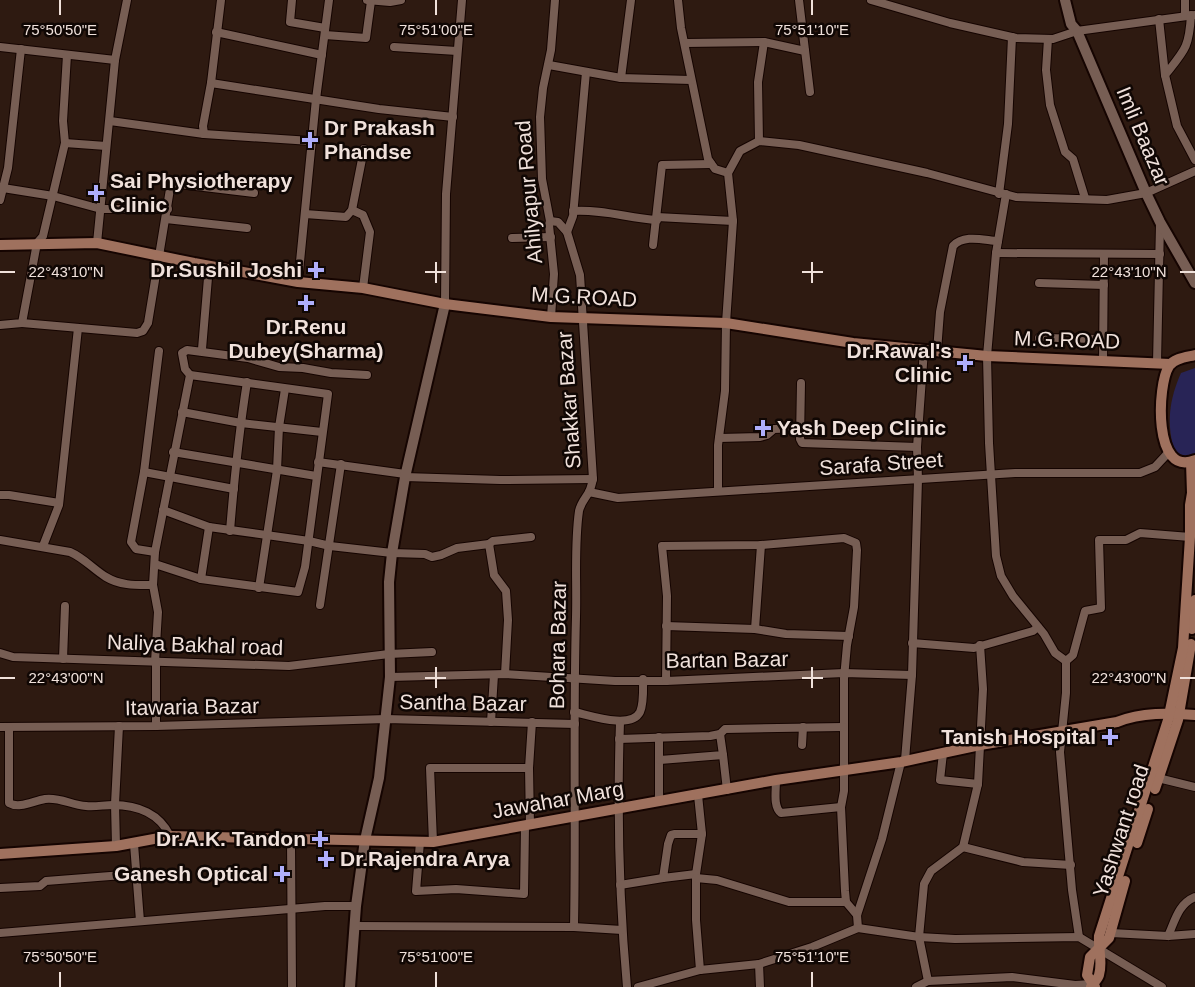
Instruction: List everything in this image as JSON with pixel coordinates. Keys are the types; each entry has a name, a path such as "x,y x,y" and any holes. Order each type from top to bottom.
{"main road":[{"name":"M.G.ROAD","path":"0,245 97,243 298,282 363,288 445,304 551,317 726,323 853,343 987,356 1170,364"},
{"path":"1174,717 1184,648 1190,505 1194,496 1193,461 1179,461 1168,453 1164,444 1161,417 1165,377 1170,364 1195,355"},
{"path":"1093,986 1087,975 1090,957 1098,949 1099,936 1174,717 1193,650 1195,600"},
{"path":"1174,717 1195,715"},
{"name":"Jawahar Marg","path":"0,854 116,846 170,836 433,842 776,780 903,761 980,745 1117,722 1130,717 1174,717"},
{"path":"1174,717 1195,721"},
{"name":"Yashwant road","path":"1098,949 1111,933 1174,717"}],"street":[{"path":"97,243 115,60 127,0"},
{"path":"204,134 203,126 211,83 221,0"},
{"path":"292,0 290,22 366,38 369,0 390,2 401,0"},
{"path":"298,282 311,141 328,0"},
{"path":"350,987 354,926 364,840 380,778 386,719 390,677 389,582 393,553 405,475 445,304 446,194 462,0"},
{"name":"Ahilyapur Road","path":"551,317 554,274 550,220 542,179 540,146 543,88 549,65 555,0"},
{"path":"621,78 631,0"},
{"path":"678,0 691,80 708,159 715,169 728,173"},
{"path":"800,0 810,92"},
{"name":"Imli Baazar","path":"1065,0 1071,24 1077,31 1146,193 1195,283"},
{"path":"1165,75 1184,53 1189,41 1190,15 1185,0"},
{"path":"875,1 950,23 1012,37 1048,39 1077,31 1190,15"},
{"path":"1159,19 1165,75 1177,126 1195,160"},
{"path":"216,32 322,55"},
{"path":"1012,37 1003,194 987,356 993,532 1001,576 1055,653 1066,661"},
{"path":"1048,39 1046,70 1050,105 1065,152 1073,159 1085,198"},
{"path":"685,44 764,42 805,51"},
{"path":"759,141 758,82 764,42"},
{"path":"0,47 115,60"},
{"path":"394,47 457,51"},
{"path":"0,200 21,50"},
{"path":"22,323 37,243 43,236 65,143 63,121 67,55"},
{"path":"549,65 621,78 691,80"},
{"path":"550,220 558,222 567,232 572,222 586,72"},
{"path":"211,83 379,109 453,117"},
{"path":"110,122 204,134 311,141"},
{"path":"718,491 719,438 725,391 726,323 733,221 728,173 740,151 759,141 800,145 927,173 1016,197 1107,200 1146,193 1195,171"},
{"path":"65,143 106,146"},
{"path":"305,214 346,217 352,210 364,149"},
{"path":"653,245 662,165 711,164"},
{"path":"0,325 22,323 137,333 146,328 171,183 254,194"},
{"path":"3,188 53,196 101,208 168,208"},
{"path":"352,210 363,215 370,232 363,288"},
{"path":"573,211 594,210 634,218 733,221"},
{"path":"166,219 247,228"},
{"path":"1157,363 1160,222"},
{"name":"Shakkar Bazar","path":"567,232 580,274 581,318 593,478"},
{"path":"512,238 551,237"},
{"path":"937,351 940,312 952,246 957,241 967,239 998,241"},
{"path":"996,253 1160,254"},
{"path":"1103,360 1104,254"},
{"path":"200,351 209,266"},
{"path":"1039,283 1104,285"},
{"path":"43,546 59,503 78,328"},
{"path":"1039,338 1103,339"},
{"path":"155,564 201,579 298,592 305,567 326,416 328,394 190,375 185,369 182,353 187,350 200,351 248,358 279,367 303,368 332,374 367,375"},
{"path":"858,928 858,915 903,761 912,675 917,447 924,350"},
{"path":"155,552 135,549 131,542 144,472 159,351"},
{"path":"156,726 158,612 153,585 155,552 190,375"},
{"path":"230,531 235,464 248,382"},
{"path":"801,383 801,442 805,444 917,447"},
{"path":"259,588 277,470 279,427 285,389"},
{"path":"182,412 241,423 322,432"},
{"path":"719,438 760,437 774,429 800,428"},
{"path":"173,452 316,476"},
{"name":"Sarafa Street","path":"589,492 618,498 1015,472 1140,473 1155,467 1168,453"},
{"path":"318,462 405,475 500,480 593,478"},
{"path":"320,605 340,464"},
{"path":"144,472 234,489"},
{"name":"Bohara Bazar","path":"574,927 576,835 573,816 574,678 579,511 593,478"},
{"path":"0,495 59,503"},
{"path":"163,510 208,527 230,531 309,541 330,546 432,556 441,555 450,550 489,544 493,541 531,537"},
{"path":"201,579 208,527"},
{"path":"1079,937 1072,890 1060,752 1066,661 1073,655 1085,611 1101,608 1100,540 1126,540 1140,533 1190,537"},
{"path":"666,681 667,596 662,546 761,544 844,538 849,538 856,543 858,550 854,607 844,673 844,791 841,807 846,902 858,915"},
{"path":"0,540 43,546 79,556 107,578 117,582 129,585 153,585"},
{"path":"489,544 494,574 506,591 508,620 505,674"},
{"path":"755,628 761,544"},
{"path":"63,659 65,606"},
{"path":"666,626 755,628 786,634 849,636"},
{"path":"912,643 974,648 1033,631 1038,627"},
{"path":"928,981 919,937 924,884 931,871 963,847 978,784 983,689 980,645"},
{"name":"Naliya Bakhal road","path":"0,653 13,657 289,666 389,654 432,652"},
{"name":"Bartan Bazar","path":"390,677 505,674 615,681 644,679 666,681 844,673 912,675"},
{"path":"491,722 494,675"},
{"path":"574,712 620,722 635,718 641,710 644,679"},
{"name":"Itawaria Bazar","path":"0,727 156,726 386,719"},
{"name":"Santha Bazar","path":"386,719 574,723"},
{"path":"420,842 416,891 456,889 524,894 532,722"},
{"path":"620,722 618,810 622,930 627,987"},
{"path":"116,846 118,726"},
{"path":"9,727 9,803 18,805 51,799 82,806 115,804 148,813 165,824 170,836"},
{"path":"802,745 803,727"},
{"path":"619,740 710,736 720,734 725,729 843,727"},
{"path":"720,734 727,790"},
{"path":"659,737 660,801"},
{"path":"943,753 940,780 978,784"},
{"path":"660,760 723,755"},
{"path":"433,842 430,768 529,768"},
{"path":"1158,778 1195,787"},
{"path":"776,780 777,806 778,811 782,813 841,807"},
{"path":"698,795 702,834 696,876 696,920 700,970"},
{"path":"663,878 671,836 702,834"},
{"path":"291,840 292,987"},
{"path":"134,844 140,921"},
{"path":"963,847 1023,862 1071,865"},
{"path":"0,888 40,886 46,881 136,874"},
{"path":"620,885 663,878 696,876 717,880 789,902 846,902"},
{"path":"1168,936 1182,907 1195,897"},
{"path":"0,933 325,906 356,906"},
{"path":"354,926 574,927 622,930"},
{"path":"638,987 700,970 759,964 812,947 858,928 919,937 955,939 1079,937 1161,987"},
{"path":"1111,933 1168,936 1195,934"},
{"path":"759,964 760,987"},
{"path":"916,987 928,981 1012,977 1093,986"}],"shaded area":[{"path":"1195,368 1195,454 1188,457 1175,453 1170,432 1170,412 1181,373"}],"place":[{"name":"Dr Prakash Phandse","path":"310,140"},
{"name":"Sai Physiotherapy Clinic","path":"96,193"},
{"name":"Dr.Sushil Joshi","path":"316,270"},
{"name":"Dr.Renu Dubey(Sharma)","path":"306,303"},
{"name":"Dr.Rawal's Clinic","path":"965,363"},
{"name":"Yash Deep Clinic","path":"763,428"},
{"name":"Tanish Hospital","path":"1110,737"},
{"name":"Dr.A.K. Tandon","path":"320,839"},
{"name":"Dr.Rajendra Arya","path":"326,859"},
{"name":"Ganesh Optical","path":"282,874"}]}
